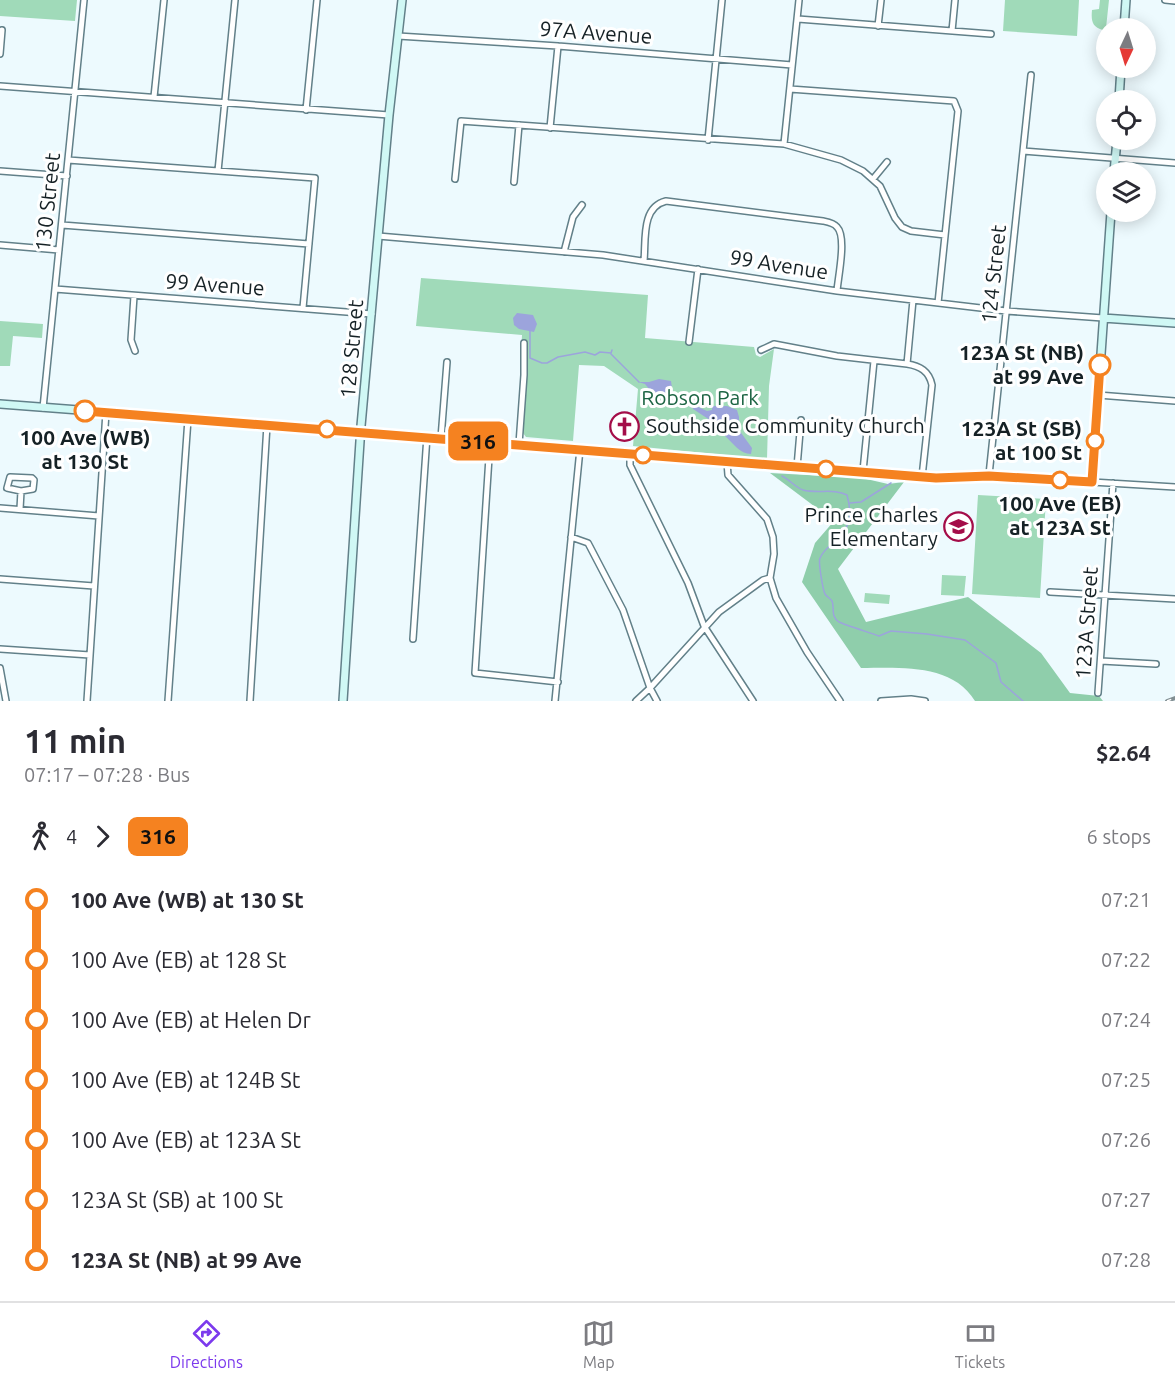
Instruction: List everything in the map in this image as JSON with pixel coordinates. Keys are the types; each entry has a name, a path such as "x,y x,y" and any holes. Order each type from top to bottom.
{"street":[{"name":"130 Street","path":"43,408 84,0"},
{"path":"154,97 164,0"},
{"path":"218,171 235,0"},
{"path":"306,110 317,0"},
{"name":"128 Street","path":"343,701 361,431 389,115 402,0"},
{"path":"708,140 722,0"},
{"path":"784,144 799,0"},
{"path":"878,26 881,0"},
{"path":"952,31 955,0"},
{"path":"1125,18 1126,0"},
{"path":"1165,0 1175,1"},
{"path":"798,20 991,34"},
{"path":"0,54 2,30"},
{"name":"97A Avenue","path":"398,36 792,65"},
{"path":"550,128 558,46"},
{"name":"124 Street","path":"989,476 1031,75"},
{"path":"0,86 389,115"},
{"path":"790,89 954,101 958,111 938,303"},
{"path":"455,179 461,121 784,144 852,165 873,179 886,195 895,218 902,227 911,231 945,235"},
{"path":"514,182 519,125"},
{"path":"1115,162 1116,150"},
{"path":"1023,151 1175,163"},
{"path":"68,160 315,178 303,308"},
{"path":"873,179 887,162"},
{"path":"0,171 67,176"},
{"path":"644,261 648,214 660,202 673,201 823,221 837,226 841,233 842,245 837,291"},
{"path":"564,252 573,217 582,205"},
{"path":"1092,482 1110,222"},
{"path":"62,225 309,244"},
{"name":"99 Avenue","path":"378,236 644,261 837,291 1006,311 1175,323"},
{"path":"0,244 59,250"},
{"path":"689,342 698,269"},
{"name":"99 Avenue","path":"55,289 372,314"},
{"path":"134,296 131,340 135,351"},
{"path":"907,364 913,300"},
{"path":"519,444 524,343"},
{"path":"761,350 774,344 837,356 907,364 925,371 932,385 922,477"},
{"path":"862,471 874,361"},
{"path":"441,438 447,362"},
{"path":"1098,395 1175,401"},
{"path":"0,404 427,436 922,477 989,476 1175,487"},
{"path":"87,701 106,412"},
{"path":"168,701 188,419"},
{"path":"797,467 801,420"},
{"path":"250,701 267,425"},
{"path":"413,639 427,436"},
{"path":"490,442 475,674 558,682"},
{"path":"555,701 580,449"},
{"path":"630,454 630,465 688,583 704,626 753,701"},
{"path":"727,462 728,475 770,526 774,548 770,578 773,592 807,652 840,701"},
{"path":"10,477 34,480 33,489 21,491 7,488 10,477"},
{"name":"123A Street","path":"1098,693 1113,483"},
{"path":"20,509 21,491"},
{"path":"0,508 99,516"},
{"path":"571,537 588,543 622,610 650,688 657,701"},
{"path":"636,701 719,612 763,580 770,578"},
{"path":"0,579 94,586"},
{"path":"1050,592 1175,599"},
{"path":"0,649 90,656"},
{"path":"1101,661 1156,664"},
{"path":"0,668 6,701"},
{"path":"881,701 911,699 925,701"}],"green space":[{"path":"0,0 77,0 75,21 0,16"},
{"path":"1005,0 1079,0 1077,36 1003,31"},
{"path":"1100,0 1109,0 1107,18 1096,18 1096,27 1093,23 1092,10 1099,9"},
{"name":"Robson Park","path":"421,278 648,295 645,338 754,347 756,355 760,357 774,349 769,386 767,459 633,446 638,389 604,366 579,365 573,441 526,437 523,433 528,356 521,354 522,335 416,326"},
{"path":"0,321 43,324 42,338 13,336 10,366 0,366"},
{"path":"770,473 862,478 888,484 904,482 838,569 866,622 968,597 1041,653 1070,693 1099,696 1103,701 975,701 953,680 939,674 908,668 861,668 802,582 815,543 834,521"},
{"path":"978,495 1046,499 1040,598 972,594"},
{"path":"942,575 966,576 964,596 941,595"},
{"path":"865,593 890,595 889,604 864,602"}],"water":[{"path":"517,313 533,315 537,324 534,332 519,329 514,325 513,318"},
{"path":"659,379 671,381 674,402 654,395 645,384 638,382"},
{"path":"694,405 707,411 712,410 712,406 727,406 737,410 739,430 752,448 751,454 737,448 725,436 727,432 722,427 717,425 712,427 713,422 693,409"}],"waterway":[{"path":"530,331 530,358 542,363 558,357 585,352 595,355 600,352 611,353 612,350"},
{"path":"611,354 639,382"},
{"path":"733,407 753,393"},
{"path":"674,397 694,408"},
{"path":"782,476 803,490 837,492 847,495 850,514 847,525 840,536 824,551 820,561 824,591 832,601 836,620 879,636 891,631 965,640 996,663 1001,682 1023,701"},
{"path":"850,503 861,502 891,483"}],"railway":[{"path":"1167,701 1175,698"}],"bus line":[{"name":"316","path":"85,411 936,478 989,476 1092,482 1100,365"}],"place":[{"name":"123A St (NB) at 99 Ave","path":"1100,365"},
{"name":"100 Ave (WB) at 130 St","path":"85,411"},
{"name":"Southside Community Church","path":"625,426"},
{"name":"123A St (SB) at 100 St","path":"1095,441"},
{"name":"100 Ave (EB) at 123A St","path":"1060,480"},
{"name":"Prince Charles Elementary","path":"959,527"}]}
